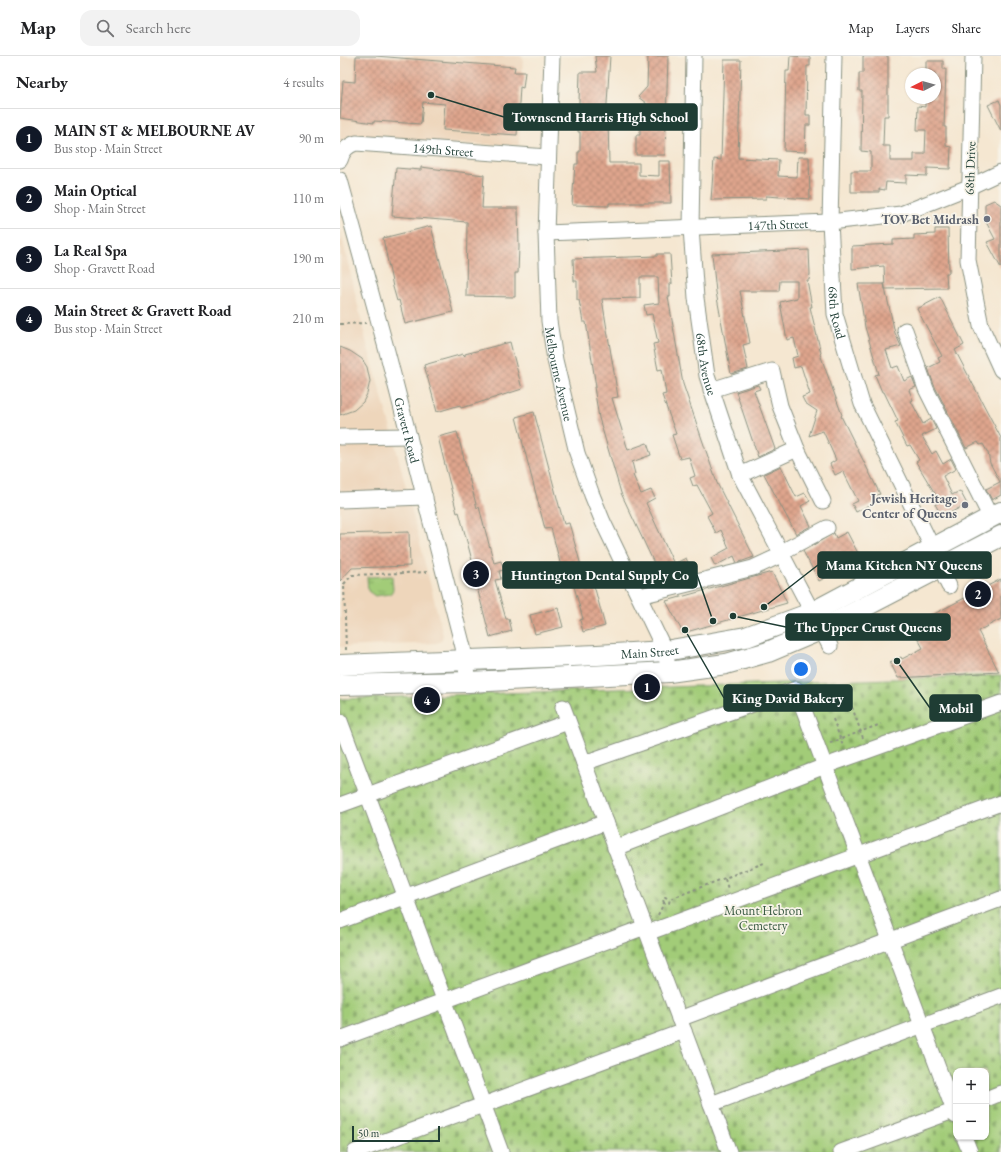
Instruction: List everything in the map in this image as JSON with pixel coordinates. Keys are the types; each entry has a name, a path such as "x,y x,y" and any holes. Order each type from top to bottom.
{"main road":[{"name":"Main Street","path":"343,657 466,659 598,656 665,651 746,637 820,629 933,549 996,515"},
{"name":"Main Street","path":"340,685 468,682 669,672 739,661 768,652 820,629 1001,536"}],"street":[{"name":"Melbourne Avenue","path":"552,56 546,233 550,329 555,360 577,453 603,522 640,596 665,651 669,672"},
{"name":"68th Avenue","path":"694,56 690,228 702,349 711,390 740,474 820,629"},
{"name":"68th Road","path":"834,56 830,222 835,314 862,404 933,549"},
{"name":"68th Drive","path":"973,56 968,260 981,326 1001,370"},
{"name":"149th Street","path":"341,156 349,145 356,142 548,157"},
{"name":"147th Street","path":"546,233 830,222 900,214 969,187 1001,172"},
{"name":"Gravett Road","path":"340,180 425,497 466,659 468,682"},
{"path":"905,330 926,389 996,515"},
{"path":"711,390 772,371 780,406 797,449 823,501"},
{"path":"340,437 409,436"},
{"path":"740,474 797,449"},
{"path":"340,500 425,497"},
{"path":"640,596 753,568 781,555 789,548 827,528"},
{"path":"940,568 949,586"},
{"path":"584,763 796,689 953,1107"},
{"path":"615,848 825,766 1001,703"},
{"path":"563,707 728,1152"},
{"path":"340,721 501,1152"},
{"path":"340,805 568,722"},
{"path":"340,1039 858,855 1001,802"},
{"path":"340,921 606,822"},
{"path":"355,1152 483,1104 890,940 1001,899"},
{"path":"711,1104 1001,996"},
{"path":"989,1097 1001,1093"},
{"path":"840,1152 953,1113"},
{"path":"965,1140 970,1152"}],"path":[{"path":"340,324 366,323"},
{"path":"343,657 344,584 352,575 431,572"},
{"path":"846,690 868,751"},
{"path":"833,719 847,758"},
{"path":"818,748 881,724"},
{"path":"664,903 669,903 670,899 764,863"},
{"path":"646,930 664,903 663,900 665,897 670,899"}],"shaded area":[{"path":"340,56 523,56 519,145 340,142"},
{"path":"340,228 365,337 393,436 443,635 441,641 437,643 340,647"}],"green space":[{"path":"392,576 393,590 390,594 375,596 368,591 367,577"},
{"name":"Mount Hebron Cemetery","path":"1001,675 1001,1152 340,1152 340,699"}],"building":[{"path":"356,56 375,56 515,67 514,72 525,72 523,88 520,87 517,135 443,130 445,104 423,102 421,124 374,121 374,123 340,118 343,81 355,82"},
{"path":"595,56 610,56 606,119 608,119 609,163 639,163 639,175 659,176 659,161 670,161 671,203 609,203 609,206 572,205 575,164 578,164 578,152 580,152 580,132 578,132 580,72 597,72"},
{"path":"648,56 668,56 665,155 636,155 636,135 640,135 640,125 646,125 646,103 638,97 647,87"},
{"path":"790,56 810,57 810,66 807,66 806,115 810,115 810,125 806,125 805,152 784,151 786,71 789,71"},
{"path":"863,56 888,56 888,116 884,116 883,146 890,146 890,161 914,161 914,154 925,154 926,130 917,130 918,106 925,107 925,104 941,104 941,68 926,68 926,61 943,61 943,69 946,69 944,127 946,127 946,146 951,147 950,169 927,168 927,176 906,175 906,183 886,182 885,190 879,189 879,192 851,192 851,171 871,171 871,152 861,151 862,91 859,91 859,73 863,73"},
{"path":"724,60 741,60 738,158 779,160 778,176 797,177 798,157 809,157 810,199 766,196 766,199 711,200 714,159 721,160"},
{"path":"999,100 1001,105 1001,131 988,105"},
{"path":"421,167 484,175 482,208 518,208 519,247 518,273 515,273 515,297 466,296 467,222 392,216 396,168 421,170"},
{"path":"994,200 1001,205 1001,268 987,242 995,239 985,220 985,204"},
{"path":"431,226 453,312 405,324 399,300 397,301 393,287 383,238"},
{"path":"935,229 948,229 949,273 946,273 947,288 885,289 884,266 852,269 852,246 893,244 893,240 914,239 914,235 935,234"},
{"path":"809,250 810,274 809,280 807,280 812,307 810,307 820,354 842,415 841,416 880,494 877,495 880,500 856,512 852,504 858,501 843,471 835,475 830,464 836,460 823,431 809,436 817,411 805,403 802,397 810,394 801,366 794,368 792,358 798,356 794,338 787,340 780,302 797,298 797,281 780,281 779,291 740,291 750,343 743,345 748,369 731,374 716,292 712,254"},
{"path":"657,254 670,254 672,284 670,284 670,297 668,297 683,384 717,483 754,557 737,563 734,556 715,566 711,558 729,548 721,530 716,533 707,516 712,513 697,485 693,486 690,478 695,476 689,457 680,459 672,435 676,434 662,395 666,394 662,369 658,370 653,344 658,343 652,314 646,315 644,305 659,303 658,277 640,277 640,298 602,299 618,397 612,398 628,450 647,443 651,455 632,462 635,474 633,475 641,494 651,490 655,498 646,503 674,564 686,558 690,567 662,580 621,493 599,418 586,322 583,322 579,300 577,300 577,281 574,281 573,259 657,256"},
{"path":"858,284 884,284 895,333 901,346 886,350 892,368 898,366 904,381 912,377 916,387 909,390 913,400 911,401 923,424 931,419 936,429 922,436 932,454 936,451 943,464 951,459 956,469 943,476 952,495 960,491 967,504 942,517 935,504 940,502 916,462 919,460 910,445 907,446 895,422 898,421 884,392 882,392 875,375 879,374 865,327"},
{"path":"940,297 964,345 955,350 1001,438 1001,495 992,500 986,489 1000,482 990,463 988,453 983,444 980,445 978,442 966,448 934,385 928,368 940,362 938,358 942,356 917,309"},
{"path":"510,342 522,389 461,408 460,405 437,412 424,365 463,354 465,356 465,354"},
{"path":"340,347 350,351 362,359 367,367 370,381 367,394 363,402 354,410 340,415"},
{"path":"758,385 760,389 754,391 775,449 758,457 736,392"},
{"path":"534,412 564,524 569,523 582,569 589,567 605,626 583,632 580,620 583,619 570,572 563,574 551,528 545,529 516,417"},
{"path":"457,432 477,508 479,507 494,563 501,561 504,570 499,571 501,579 495,580 506,619 509,619 512,631 490,637 472,568 474,568 459,512 457,513 438,437"},
{"path":"781,466 796,497 805,493 810,501 801,506 811,526 796,534 764,474"},
{"path":"409,532 410,566 352,568 340,581 340,534"},
{"path":"847,532 861,559 819,581 803,551 834,533 836,538"},
{"path":"772,572 787,603 683,633 666,601"},
{"path":"1001,579 1001,619 978,631 999,672 898,678 890,662 901,657 902,659 923,648 911,626"},
{"path":"558,608 563,627 535,634 530,615"}],"place":[{"name":"Townsend Harris High School","path":"431,95"},
{"name":"TOV Bet Midrash","path":"987,219"},
{"name":"Jewish Heritage Center of Queens","path":"965,505"},
{"name":"La Real Spa","path":"476,574"},
{"name":"Main Optical","path":"978,594"},
{"name":"Mama Kitchen NY Queens","path":"764,607"},
{"name":"The Upper Crust Queens","path":"733,616"},
{"name":"Huntington Dental Supply Co","path":"713,621"},
{"name":"King David Bakery","path":"685,630"},
{"name":"Mobil","path":"897,661"},
{"name":"MAIN ST & MELBOURNE AV","path":"647,687"},
{"name":"Main Street & Gravett Road","path":"427,700"}]}
